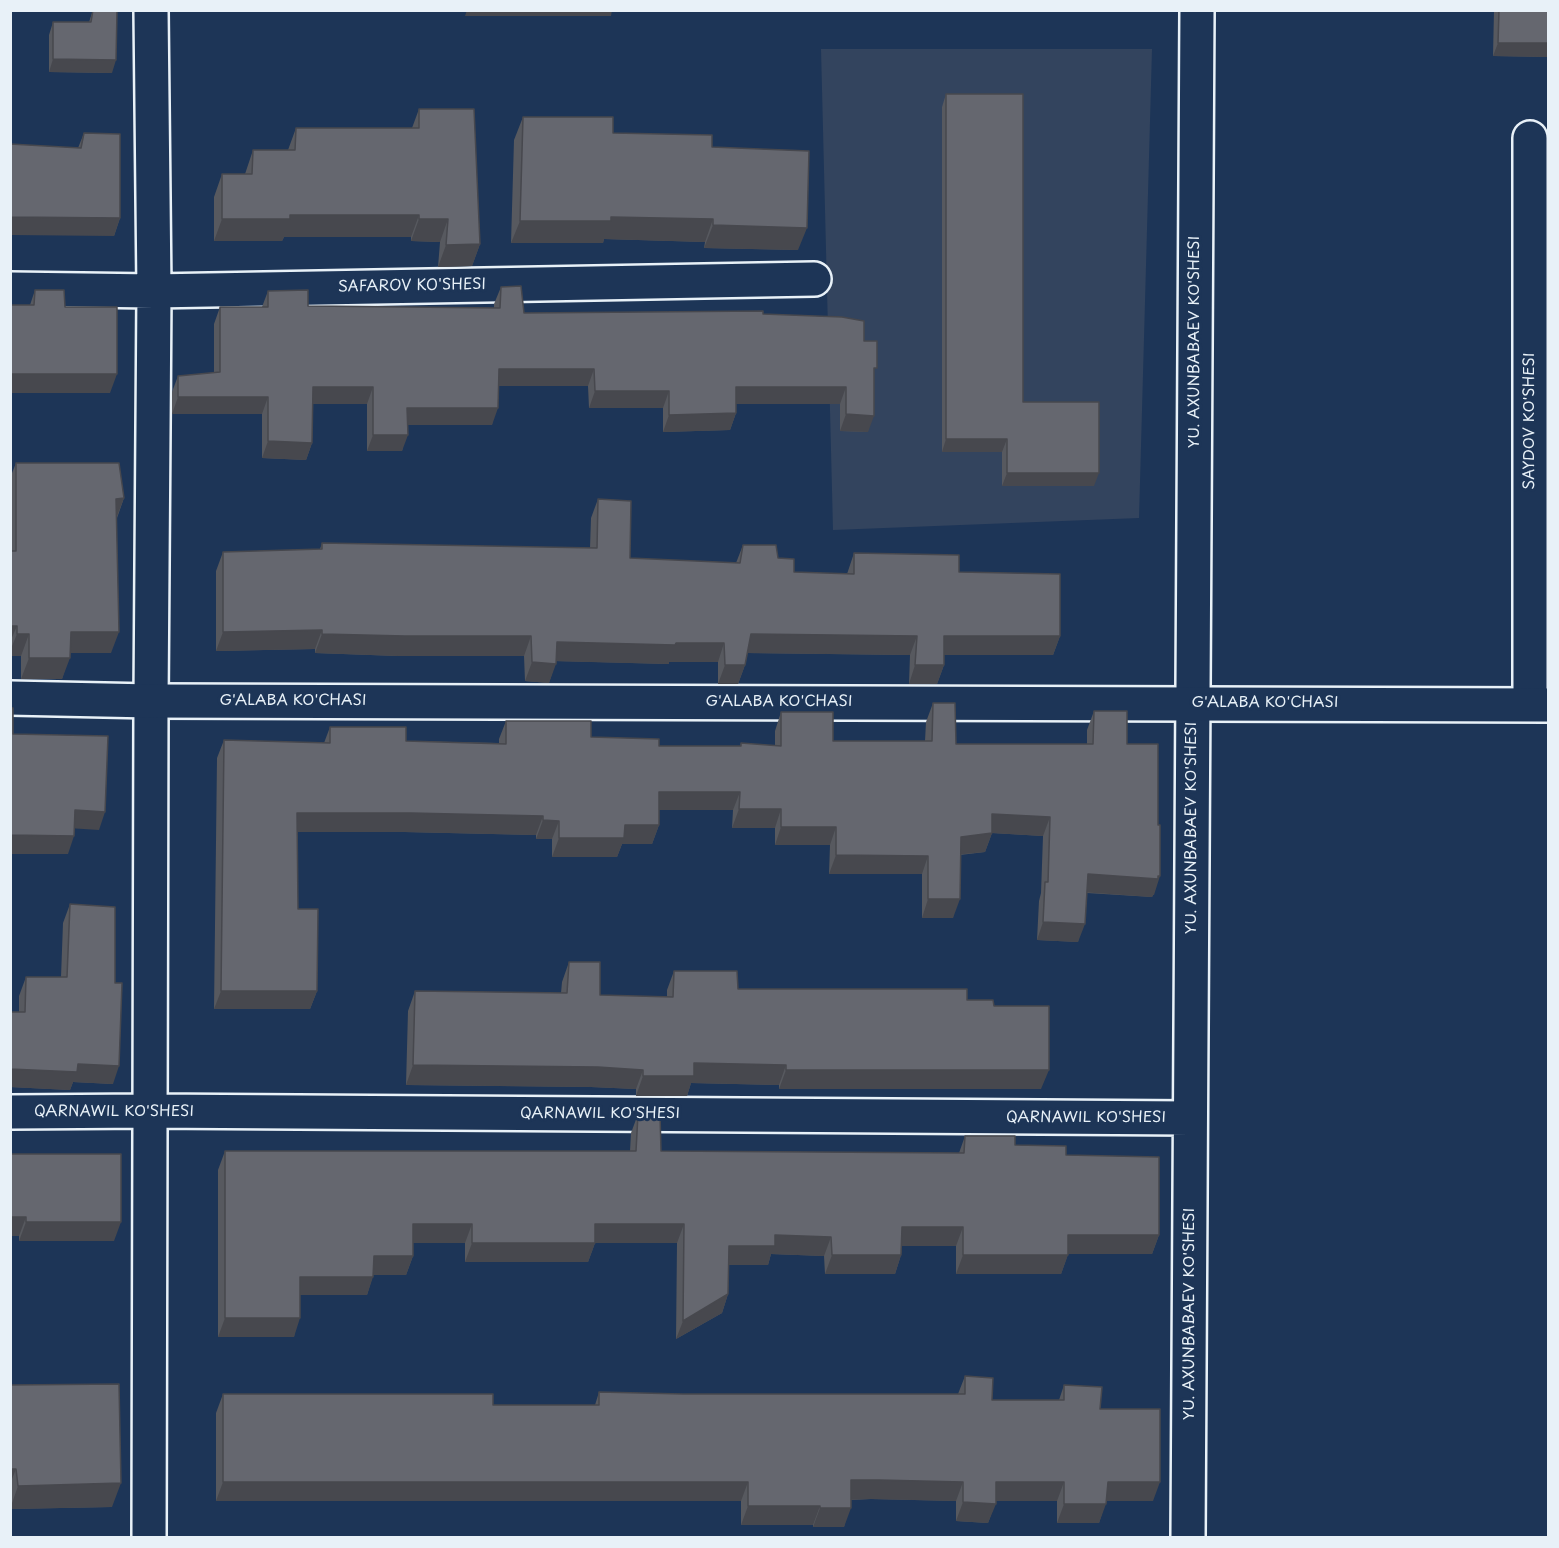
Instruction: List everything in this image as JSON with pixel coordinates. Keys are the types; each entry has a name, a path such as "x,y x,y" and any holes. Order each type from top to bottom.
{"street":[{"path":"149,1538 154,291 150,10"},
{"name":"YU. AXUNBABAEV KO'SHESI","path":"1188,1538 1197,10"},
{"name":"SAYDOV KO'SHESI","path":"1530,138 1539,308 1539,705"},
{"name":"SAFAROV KO'SHESI","path":"10,289 154,291 814,279"},
{"name":"G'ALABA KO'CHASI","path":"10,698 151,701 1193,702 1539,705"},
{"name":"QARNAWIL KO'SHESI","path":"10,1112 1190,1118"}],"shaded area":[{"path":"821,49 1152,49 1139,518 833,530"}],"building":[{"path":"93,10 117,11 116,60 53,59 53,22 91,22"},
{"path":"1499,10 1548,10 1548,43 1498,43"},
{"path":"946,94 1023,94 1023,402 1099,402 1099,473 1007,473 1007,439 946,439"},
{"path":"419,109 474,109 480,244 446,245 448,219 419,219 419,215 290,215 290,219 222,219 222,174 252,174 253,150 295,150 296,128 419,128"},
{"path":"523,117 613,117 613,133 712,135 712,147 809,151 807,228 713,225 713,219 611,217 611,221 520,221"},
{"path":"84,133 120,134 120,218 10,217 10,144 81,148"},
{"path":"521,286 524,313 763,311 763,314 842,317 864,321 864,341 877,341 877,368 874,368 874,416 846,414 846,387 736,387 736,413 669,415 669,391 595,391 594,369 499,369 498,408 407,408 408,435 373,435 373,387 313,387 312,443 268,441 268,397 178,397 178,376 220,372 220,307 268,307 268,291 308,290 308,306 500,308 501,287"},
{"path":"35,290 64,290 65,307 117,307 117,374 10,374 10,305 34,305"},
{"path":"16,463 119,463 124,498 116,499 119,632 71,632 70,658 29,658 29,634 17,634 17,626 10,626 10,551 16,551"},
{"path":"598,499 631,501 630,558 740,563 743,545 776,545 778,558 794,559 794,572 854,574 854,553 959,555 959,572 1060,574 1060,636 944,636 944,665 915,665 917,636 751,634 745,665 725,665 724,643 676,643 675,645 557,642 556,664 532,662 531,636 322,634 322,630 223,632 223,552 322,549 322,543 597,548"},
{"path":"933,703 955,703 956,744 1093,744 1094,711 1127,711 1127,744 1158,744 1160,876 1158,879 1088,874 1085,924 1043,922 1045,882 1048,882 1050,817 992,814 992,833 961,837 960,899 928,899 928,856 836,855 836,827 781,827 781,809 739,809 740,792 659,792 659,825 625,825 624,838 559,838 559,821 543,820 543,816 297,813 298,909 318,909 317,991 221,991 224,740 330,743 330,727 406,727 406,741 506,744 506,721 591,721 591,737 659,739 659,746 741,746 741,743 781,746 781,712 833,712 833,741 932,741"},
{"path":"10,708 13,708 13,734 108,736 105,812 75,810 74,836 10,835"},
{"path":"70,904 115,907 115,983 122,983 119,1066 78,1064 77,1072 10,1069 10,1012 25,1012 26,977 67,977"},
{"path":"569,962 600,962 600,995 673,997 674,971 737,971 738,989 967,989 967,1000 993,1000 994,1006 1049,1006 1049,1070 786,1070 786,1065 694,1063 694,1076 643,1076 643,1070 598,1067 413,1065 415,991 567,993"},
{"path":"638,1114 660,1114 661,1151 964,1153 965,1136 1015,1136 1015,1145 1066,1146 1066,1155 1159,1157 1159,1235 1068,1235 1068,1255 963,1255 963,1227 902,1227 901,1255 832,1255 831,1237 775,1235 775,1246 729,1246 728,1294 683,1321 684,1224 595,1224 595,1243 472,1243 472,1224 413,1224 413,1256 374,1256 373,1277 300,1277 300,1318 225,1318 225,1151 636,1151"},
{"path":"10,1149 11,1154 121,1154 121,1222 26,1222 26,1217 10,1217"},
{"path":"965,1376 993,1378 992,1400 1064,1400 1064,1385 1102,1387 1100,1409 1160,1409 1160,1482 1108,1482 1106,1504 1064,1504 1064,1482 996,1482 996,1504 963,1502 963,1482 851,1480 851,1508 820,1508 820,1506 748,1506 748,1482 223,1482 223,1394 493,1394 493,1405 599,1405 599,1392 965,1394"},
{"path":"119,1384 121,1483 18,1486 16,1469 10,1469 10,1385"}]}
